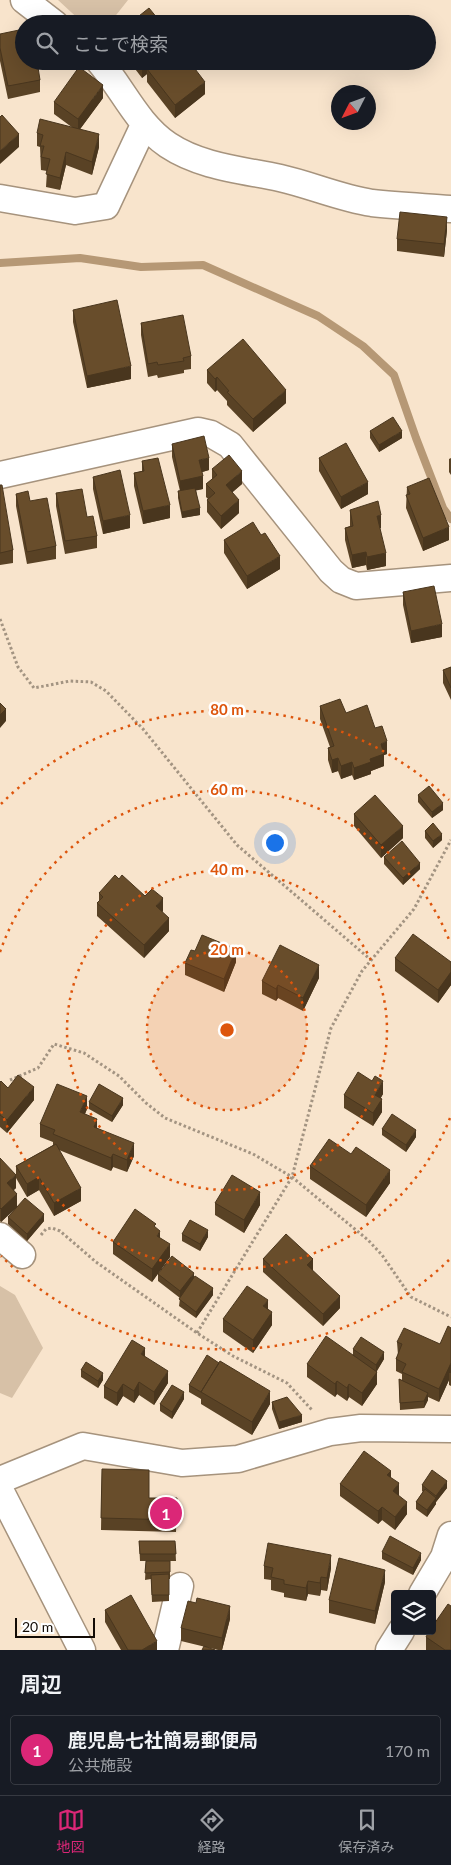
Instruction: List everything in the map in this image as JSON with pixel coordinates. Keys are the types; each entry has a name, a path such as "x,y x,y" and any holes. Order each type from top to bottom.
{"street":[{"path":"24,0 43,15"},
{"path":"107,70 144,125 169,146 218,166 282,178 371,203 451,209"},
{"path":"0,198 75,211 106,206 144,125"},
{"path":"0,475 198,431 211,434 230,445 331,571 341,580 356,586 451,578"},
{"path":"0,1236 22,1255"},
{"path":"82,1650 1,1492 84,1446 182,1463 238,1459 330,1432 361,1428 451,1429"},
{"path":"426,1590 444,1574 444,1557 451,1535"},
{"path":"165,1650 180,1586"},
{"path":"389,1650 398,1635"}],"path":[{"path":"0,619 18,667 34,688 70,681 91,682 106,691 143,729 238,845 371,960"},
{"path":"197,1333 292,1177 331,1028 362,971 414,909 451,840"},
{"path":"10,1080 38,1068 54,1044 84,1053 119,1076 165,1118 253,1154 292,1177 368,1240 382,1255 412,1297 451,1317"},
{"path":"22,1255 46,1229 52,1228 60,1231 96,1262 197,1333 233,1356 287,1383 330,1432"}],"shaded area":[{"path":"58,0 128,0 116,15 74,15"},
{"path":"0,1286 15,1295 43,1348 12,1398 0,1393"}],"building":[{"path":"149,8 155,15 140,15"},
{"path":"15,31 15,70 38,70 40,80 8,86 0,48 0,34"},
{"path":"77,70 83,70 103,85 78,119 54,102"},
{"path":"148,70 196,70 205,82 175,105"},
{"path":"2,115 19,134 0,151 0,117"},
{"path":"40,119 99,134 92,162 66,152 60,178 46,174 50,159 41,157 44,146 40,146 43,135 37,133"},
{"path":"400,212 447,217 444,244 397,239"},
{"path":"117,300 131,366 87,376 73,310"},
{"path":"183,315 191,356 183,358 184,361 158,365 157,362 148,364 141,323"},
{"path":"243,339 286,390 253,419 227,392 229,391 217,377 215,379 207,370"},
{"path":"393,417 402,431 379,445 370,431"},
{"path":"204,436 209,458 199,460 203,476 180,481 172,444"},
{"path":"346,443 368,482 341,497 319,458"},
{"path":"229,455 242,471 226,485 239,500 221,516 207,500 215,493 206,484 217,475 212,469"},
{"path":"158,458 170,505 143,511 134,473 144,471 142,461"},
{"path":"120,470 130,515 103,521 93,477"},
{"path":"429,478 449,527 423,538 406,495 410,494 407,487"},
{"path":"0,485 2,485 13,550 0,553"},
{"path":"195,488 200,508 182,512 178,491"},
{"path":"82,489 87,517 93,516 97,536 65,541 56,493"},
{"path":"28,491 30,501 47,498 56,546 27,552 16,494"},
{"path":"378,501 381,515 377,516 386,553 367,557 366,552 352,555 345,528 353,526 350,510"},
{"path":"253,522 261,535 265,533 280,556 247,576 224,540"},
{"path":"434,586 442,624 411,631 403,592"},
{"path":"451,667 451,688 443,670"},
{"path":"340,699 346,713 367,705 375,728 382,726 387,741 381,744 384,754 370,759 371,762 354,768 352,762 341,766 338,758 332,760 328,748 334,746 320,706"},
{"path":"0,703 6,709 0,715"},
{"path":"429,786 443,803 432,812 418,795"},
{"path":"375,795 403,826 381,845 354,814"},
{"path":"433,823 442,834 433,841 425,831"},
{"path":"402,841 420,863 403,878 384,857"},
{"path":"115,875 119,879 122,875 145,896 152,889 163,898 156,906 169,918 144,945 97,903 103,897 99,893"},
{"path":"413,934 451,962 451,972 438,990 395,958"},
{"path":"202,935 236,949 224,979 185,963 191,950 195,951"},
{"path":"280,945 319,965 303,998 278,985 276,989 262,981"},
{"path":"358,1072 372,1081 375,1076 383,1081 375,1095 382,1099 373,1113 344,1095"},
{"path":"18,1075 34,1087 7,1120 0,1115 0,1082 8,1088"},
{"path":"57,1084 87,1096 80,1112 97,1119 94,1127 134,1143 127,1160 113,1154 111,1158 53,1134 55,1130 40,1124"},
{"path":"99,1084 123,1098 112,1116 89,1102"},
{"path":"392,1114 416,1130 406,1145 382,1129"},
{"path":"329,1139 351,1154 356,1147 390,1170 366,1205 310,1166"},
{"path":"56,1144 81,1188 54,1203 39,1177 27,1184 16,1166"},
{"path":"0,1158 16,1175 7,1183 17,1194 1,1209 0,1208"},
{"path":"232,1175 260,1192 244,1220 215,1203"},
{"path":"25,1198 44,1214 27,1234 8,1217"},
{"path":"135,1209 156,1224 154,1226 160,1231 157,1236 170,1244 152,1269 113,1242"},
{"path":"190,1220 208,1230 200,1244 182,1234"},
{"path":"286,1234 313,1259 307,1265 340,1296 323,1314 263,1259"},
{"path":"172,1256 194,1273 180,1291 158,1274"},
{"path":"195,1276 213,1288 196,1312 179,1299"},
{"path":"247,1286 268,1300 263,1306 272,1312 253,1340 223,1319"},
{"path":"448,1326 451,1328 451,1363 439,1389 402,1372 406,1364 396,1359 402,1344 397,1342 404,1328 440,1344"},
{"path":"326,1336 377,1372 362,1393 349,1384 347,1388 337,1381 335,1384 307,1364"},
{"path":"361,1337 384,1352 376,1365 353,1349"},
{"path":"132,1340 145,1348 141,1354 168,1371 154,1392 139,1382 134,1391 123,1384 117,1393 104,1386"},
{"path":"207,1355 219,1363 201,1392 189,1385"},
{"path":"220,1361 270,1391 252,1422 201,1392"},
{"path":"86,1362 103,1373 98,1381 81,1370"},
{"path":"399,1379 428,1393 424,1401 400,1403"},
{"path":"172,1385 184,1392 172,1412 160,1404"},
{"path":"287,1397 302,1415 279,1422 272,1402"},
{"path":"364,1451 391,1471 387,1475 399,1483 393,1491 407,1502 395,1517 382,1507 378,1511 340,1484"},
{"path":"102,1469 149,1470 149,1498 177,1498 176,1520 101,1518"},
{"path":"432,1470 447,1481 436,1496 422,1485"},
{"path":"425,1489 436,1498 427,1510 416,1502"},
{"path":"390,1536 421,1553 413,1568 382,1552"},
{"path":"139,1541 175,1541 176,1554 140,1554"},
{"path":"268,1543 331,1555 327,1578 321,1577 320,1583 308,1581 306,1588 284,1584 284,1580 271,1577 273,1568 264,1566"},
{"path":"339,1558 385,1570 375,1611 329,1600"},
{"path":"146,1561 170,1561 170,1572 145,1573"},
{"path":"169,1574 169,1595 152,1595 151,1575"},
{"path":"131,1595 157,1641 142,1650 128,1650 105,1610"},
{"path":"197,1598 230,1606 222,1638 181,1628 188,1601 196,1603"},
{"path":"448,1604 451,1606 451,1650 445,1650 426,1637 427,1635 436,1635 436,1621"},
{"path":"204,1646 215,1650 202,1650"}],"waterway":[{"path":"0,263 80,258 141,267 203,265 318,316 363,346 394,375 443,508 451,519"}],"place":[{"name":"鹿児島七社簡易郵便局","path":"166,1513"}]}
